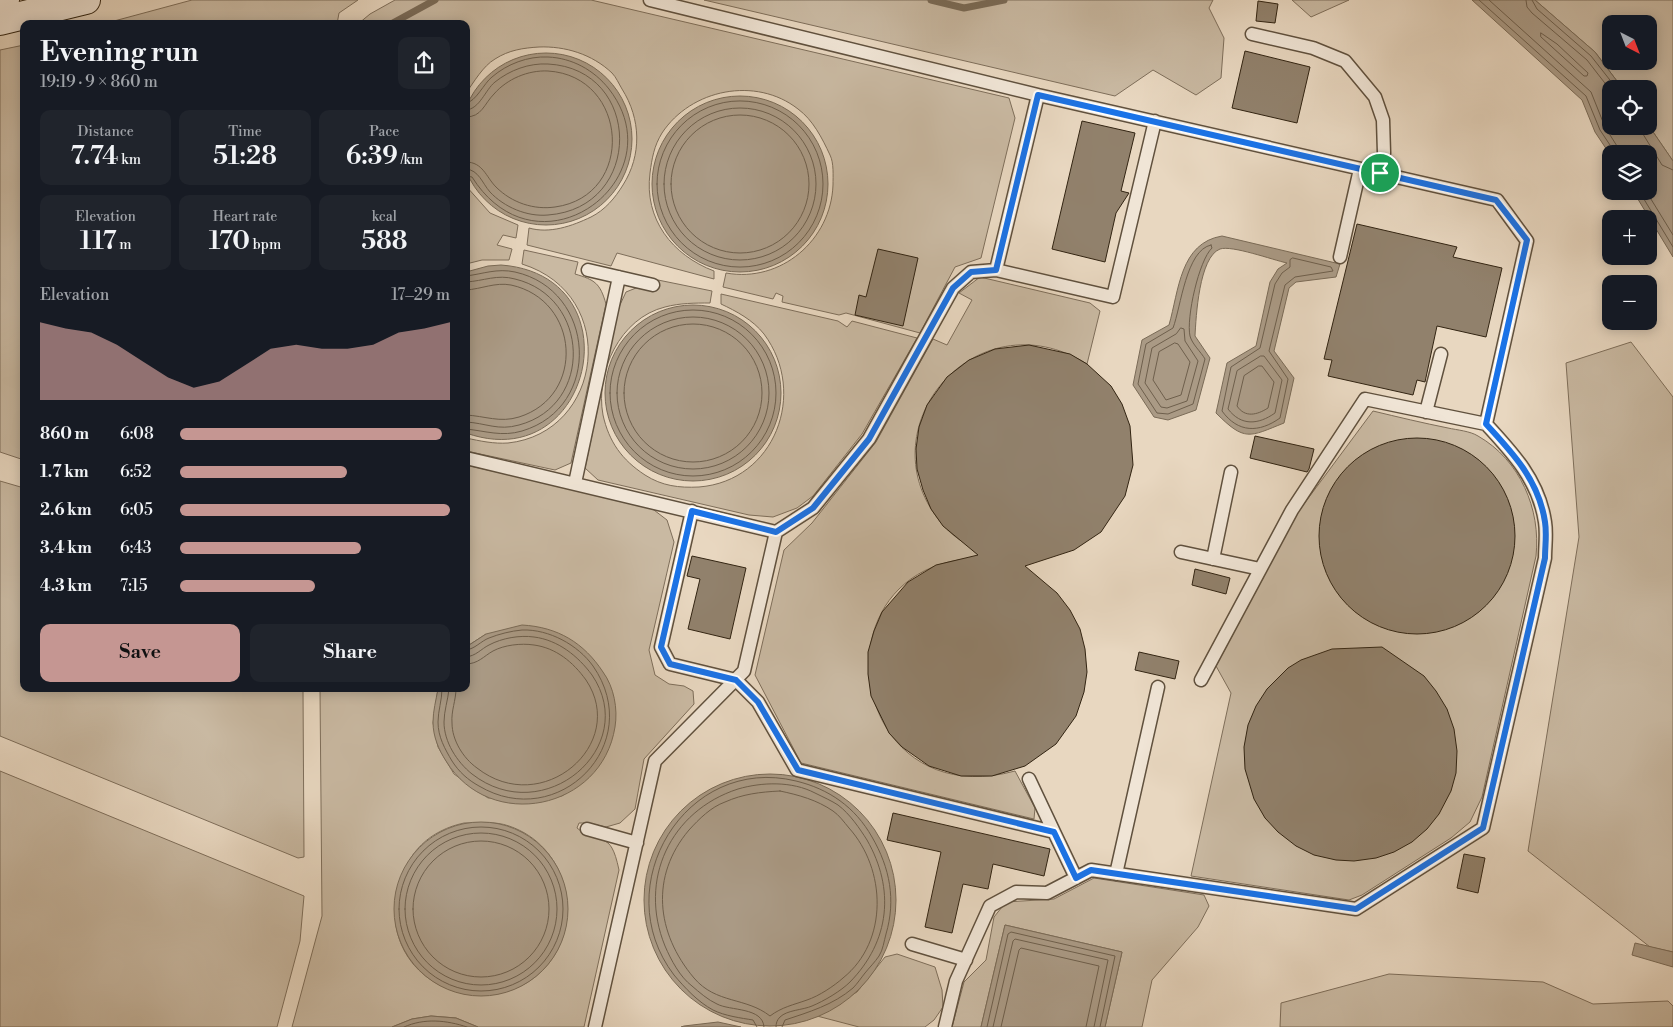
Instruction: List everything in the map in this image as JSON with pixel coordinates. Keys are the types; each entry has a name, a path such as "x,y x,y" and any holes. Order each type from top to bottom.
{"main road":[{"path":"0,1 5,0"},
{"path":"0,21 86,0"}],"lane":[{"path":"650,0 1038,95 1496,200 1527,240 1486,424"},
{"path":"1252,34 1313,48 1345,61 1375,97 1383,120 1384,153 1380,173"},
{"path":"996,270 1038,95"},
{"path":"595,1027 655,761 744,671 776,532 813,508 869,439 953,288 971,272 996,270 1113,297 1154,122"},
{"path":"1340,257 1360,168"},
{"path":"588,270 653,285"},
{"path":"575,482 619,277"},
{"path":"1426,412 1441,354"},
{"path":"945,1027 956,981 990,906 1016,892 1047,893 1091,870 1356,909 1483,828 1545,549 1546,523 1537,490 1518,458 1486,424 1365,399 1292,510 1202,680"},
{"path":"470,459 575,482 776,532"},
{"path":"1213,559 1231,472"},
{"path":"692,511 661,647 670,664 736,680 758,702 798,770 1054,832"},
{"path":"1181,552 1260,569"},
{"path":"1116,874 1158,687"},
{"path":"1029,779 1076,878"},
{"path":"588,829 637,843"},
{"path":"912,944 966,960"}],"shaded area":[{"path":"192,0 358,0 339,13 338,20 118,20"},
{"path":"395,0 591,0 1009,98 1015,118 981,258 955,267 920,333 846,313 839,315 782,302 783,296 776,293 773,299 723,287 726,273 746,274 766,271 783,264 799,253 813,240 823,223 830,205 833,185 831,158 808,118 798,109 781,99 763,93 744,90 725,92 707,97 690,106 674,118 662,133 655,147 650,173 649,190 652,205 664,233 685,255 714,271 714,279 617,253 611,266 527,245 529,228 553,230 569,226 596,214 613,199 629,173 634,162 636,149 636,125 633,112 615,76 604,66 587,56 559,48 539,47 522,49 500,56 479,74 470,87 470,20 363,20"},
{"path":"704,0 1213,0 1209,8 1224,38 1221,78 1196,95 1153,70 1115,96"},
{"path":"1292,0 1349,0 1311,17"},
{"path":"1535,0 1673,0 1673,161 1655,135 1657,135 1657,80 1616,80 1609,70 1658,70 1658,15 1602,15 1602,61 1595,52"},
{"path":"20,46 20,459 0,452 0,50"},
{"path":"470,190 490,213 518,225 516,238 503,235 497,245 512,249 509,260 482,260 470,263"},
{"path":"524,250 578,262 575,274 596,283 606,304 571,463 555,470 470,452 470,439 492,443 508,443 540,434 564,415 580,390 588,361 586,332 575,304 554,280 522,264"},
{"path":"980,277 1090,303 1100,311 1087,364 1045,347 1006,346 971,359 942,383 923,414 915,450 921,488 943,525 955,537 979,552 979,558 925,570 890,600 872,640 870,684 885,725 914,758 958,775 1015,771 1035,808 1034,819 801,763 755,675 784,550 812,523 876,442 933,339 947,345 972,300 959,293"},
{"path":"658,280 712,291 710,303 665,307 649,313 635,322 623,335 607,365 619,307 626,292 636,288 656,290"},
{"path":"721,294 838,321 847,327 852,321 917,338 862,434 813,496 797,508 773,517 749,515 598,480 585,468 603,384 603,415 609,434 623,457 645,475 658,482 678,487 699,487 725,481 747,469 765,452 776,430 783,407 783,382 777,357 764,334 755,324 721,304"},
{"path":"1631,342 1673,397 1673,952 1650,947 1528,851 1579,537 1566,363"},
{"path":"1373,411 1475,434 1493,446 1505,458 1525,487 1531,504 1537,538 1536,556 1482,797 1470,822 1451,838 1362,895 1349,900 1191,876 1231,693 1216,666 1298,512"},
{"path":"470,466 650,507 667,520 674,542 649,650 655,675 669,684 684,686 693,691 694,704 644,759 635,809 620,823 606,827 579,823 577,828 585,834 608,843 616,857 619,870 584,1027 478,1027 456,1018 431,1016 412,1019 392,1027 292,1027 322,916 320,692 438,692 433,723 438,747 454,774 488,798 562,796 591,775 486,634 470,644","holes":["464,823 504,824 529,835 544,849 556,866 564,884 567,904 566,925 560,945 549,963 530,980 508,991 484,995 461,993 438,984 419,970 404,951 396,926 397,906 408,862 422,844 452,826"]},
{"path":"0,481 20,487 20,692 303,692 304,857 298,858 0,736"},
{"path":"0,771 304,896 300,941 277,1027 0,1027"},
{"path":"1094,878 1204,895 1209,906 1198,927 1152,980 1142,1027 1105,1027 1122,952 1005,925 981,1027 952,1027 964,982 986,960 994,917 1006,902 1054,899"},
{"path":"897,954 935,967 942,990 943,1007 934,1020 925,1027 859,1027 817,1016 857,992 885,957"},
{"path":"1389,974 1543,982 1593,1004 1668,1001 1673,1006 1673,1027 1280,1027 1281,1003"}],"water":[{"path":"1472,0 1535,0 1595,52 1602,61 1602,70 1609,70 1616,80 1602,80 1602,135 1655,135 1673,161 1673,257 1657,231 1657,210 1645,210 1638,200 1657,200 1657,145 1604,145 1595,132 1582,100"},
{"path":"529,54 563,54 579,59 601,72 613,84 622,98 631,122 631,156 626,172 613,194 594,211 579,219 563,224 538,225 513,219 491,206 479,194 470,180 470,98 479,84 491,72 513,59"},
{"path":"740,96 774,103 796,116 808,128 821,150 828,184 821,218 808,240 796,252 774,265 740,272 706,265 684,252 672,240 659,218 652,184 659,150 672,128 684,116 706,103"},
{"path":"1222,236 1340,264 1336,277 1296,282 1289,288 1274,351 1294,378 1284,423 1255,434 1241,433 1216,413 1227,363 1256,346 1270,282 1278,269 1287,263 1253,253 1226,248 1220,249 1213,254 1207,263 1200,288 1195,336 1210,358 1196,410 1168,420 1154,417 1133,385 1142,340 1169,325 1179,283 1189,258 1197,248 1208,240"},
{"path":"501,265 544,277 571,302 583,334 582,370 569,402 544,427 510,439 470,434 470,271"},
{"path":"693,305 727,312 749,325 761,337 774,359 781,393 774,427 761,449 749,461 727,474 693,481 659,474 637,461 625,449 612,427 605,393 612,359 625,337 637,325 659,312"},
{"path":"522,625 535,626 558,633 579,645 596,662 607,678 614,698 616,720 606,755 589,777 567,793 542,802 515,804 489,798 465,784 441,752 433,728 437,692 470,692 470,644 486,634"},
{"path":"758,774 782,774 807,779 830,789 850,802 868,820 881,840 891,863 896,888 894,925 887,948 868,980 850,998 830,1011 807,1021 782,1026 758,1026 733,1021 710,1011 690,998 672,980 659,960 649,937 644,912 644,888 649,863 659,840 672,820 690,802 710,789 733,779"},
{"path":"472,822 490,822 522,832 543,847 558,868 568,900 568,918 558,950 543,971 522,986 506,992 490,996 472,996 440,986 419,971 404,950 398,934 394,918 394,900 404,868 419,847 440,832 456,826"},
{"path":"1005,925 1122,952 1105,1027 981,1027"},
{"path":"1635,943 1673,952 1673,967 1632,955"},
{"path":"431,1016 456,1018 478,1027 392,1027 412,1019"},
{"path":"718,1022 741,1027 681,1027 684,1026"}],"building":[{"path":"1258,1 1278,4 1275,23 1256,21"},
{"path":"1245,51 1310,67 1297,123 1232,108"},
{"path":"1082,121 1135,133 1121,191 1129,193 1116,213 1105,262 1052,249"},
{"path":"1357,224 1457,247 1453,257 1502,268 1486,337 1437,326 1425,382 1417,380 1413,395 1328,376 1332,360 1324,359"},
{"path":"878,249 918,258 903,326 855,315 859,295 866,297"},
{"path":"1029,345 1070,354 1087,364 1111,386 1122,404 1130,426 1133,465 1125,496 1101,532 1074,550 1025,566 1057,593 1070,610 1080,629 1085,649 1087,672 1084,692 1076,716 1056,744 1025,766 992,776 961,776 929,766 902,747 889,733 871,696 868,652 882,612 908,582 936,565 978,555 943,526 931,509 923,490 917,469 916,449 919,427 927,405 947,377 969,360 995,349"},
{"path":"1255,436 1314,449 1309,469 1307,472 1250,458"},
{"path":"1407,438 1427,438 1454,445 1479,460 1493,474 1508,499 1515,526 1515,546 1508,573 1493,598 1479,612 1454,627 1445,630 1427,634 1407,634 1380,627 1355,612 1341,598 1326,573 1323,564 1319,546 1319,526 1326,499 1341,474 1355,460 1380,445 1389,442"},
{"path":"692,556 746,568 730,639 688,629 700,579 687,576"},
{"path":"1195,569 1230,578 1226,594 1192,585"},
{"path":"1382,647 1424,676 1447,709 1454,729 1457,751 1456,773 1451,791 1439,814 1427,829 1412,842 1394,852 1376,858 1354,861 1336,860 1314,855 1296,846 1278,832 1265,818 1254,799 1245,769 1244,747 1248,725 1256,706 1267,689 1288,668 1301,660 1332,649"},
{"path":"1139,652 1179,661 1175,679 1135,670"},
{"path":"893,813 1050,849 1044,876 993,864 988,889 963,884 952,933 925,927 941,852 887,840"},
{"path":"1464,854 1485,858 1478,893 1457,888"}],"waterway":[{"path":"398,20 435,0"},
{"path":"931,0 964,8 1004,0"}],"route":[{"path":"1038,95 1380,173 1496,200 1527,240 1486,424 1518,458 1537,490 1546,523 1545,558 1483,828 1356,909 1091,870 1076,878 1054,832 798,770 758,702 736,680 670,664 661,647 692,511 776,532 813,508 869,439 953,288 971,272 996,270 1038,95"}]}
